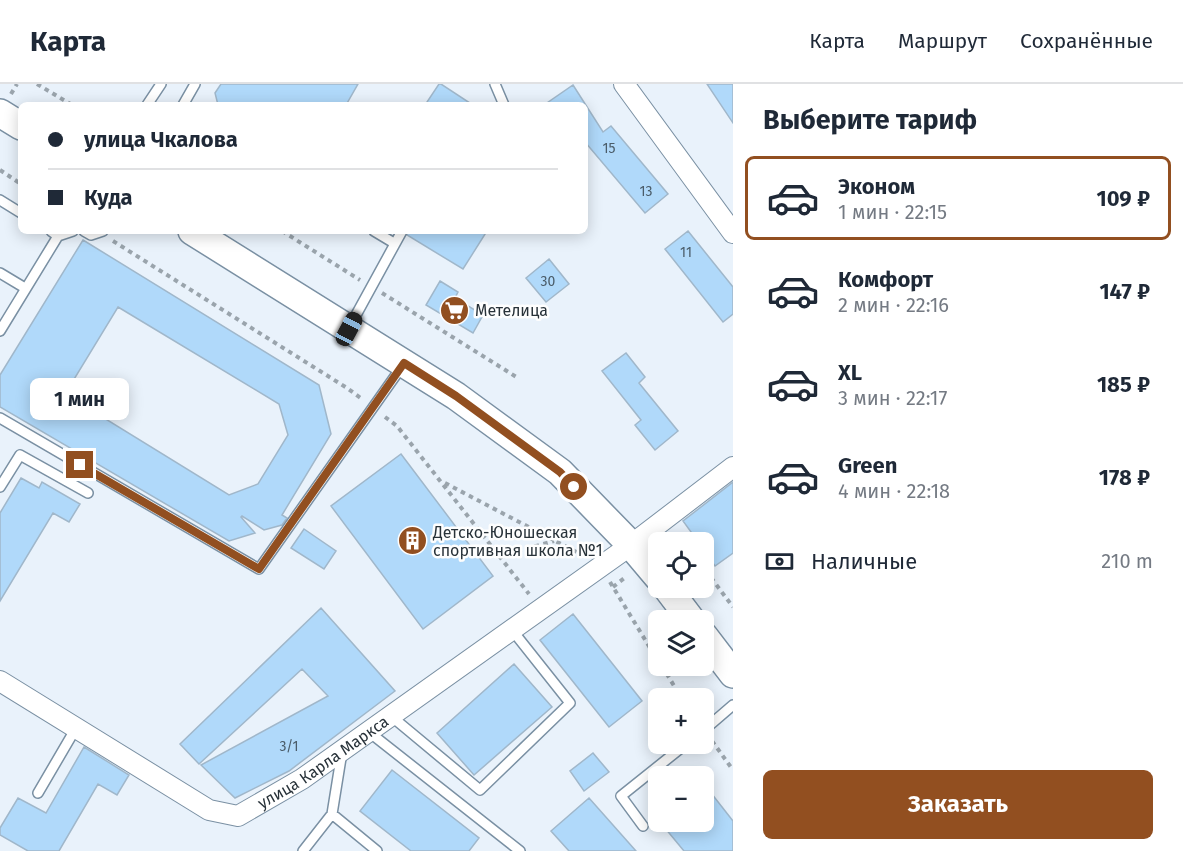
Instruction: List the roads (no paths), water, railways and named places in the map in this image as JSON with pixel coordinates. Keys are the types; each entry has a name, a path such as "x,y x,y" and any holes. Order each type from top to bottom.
{"street":[{"path":"624,84 733,233"},
{"path":"0,114 18,124"},
{"path":"197,234 456,396 560,472 632,544 648,564"},
{"name":"улица Карла Маркса","path":"0,681 209,810 238,816 302,779 369,732 632,544 733,467"},
{"path":"675,598 684,610"},
{"path":"714,649 733,674"}],"lane":[{"path":"149,102 161,84"},
{"path":"185,102 195,84"},
{"path":"495,84 503,102"},
{"path":"0,200 18,211"},
{"path":"0,331 26,288 53,234"},
{"path":"379,234 394,243"},
{"path":"349,329 400,234"},
{"path":"0,273 26,288"},
{"path":"0,418 259,569 404,363"},
{"path":"0,487 20,455 88,493"},
{"path":"391,716 480,790 570,704 513,630"},
{"path":"714,721 733,705"},
{"path":"38,793 76,728"},
{"path":"369,732 520,851"},
{"path":"303,851 332,814 343,750"},
{"path":"643,826 621,796 674,754"},
{"path":"332,814 377,851"}],"place":[{"name":"Метелица","path":"454,310"},
{"name":"Детско-Юношеская спортивная школа №1","path":"412,541"}]}
